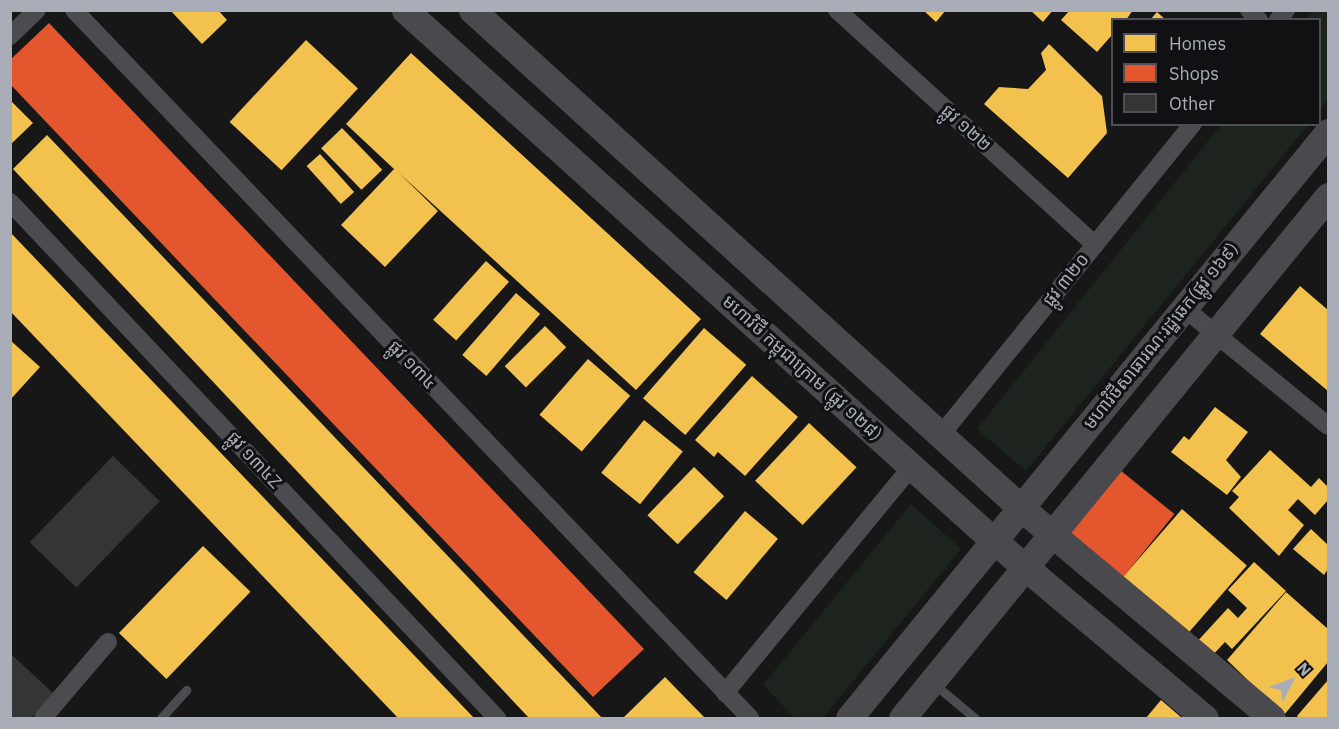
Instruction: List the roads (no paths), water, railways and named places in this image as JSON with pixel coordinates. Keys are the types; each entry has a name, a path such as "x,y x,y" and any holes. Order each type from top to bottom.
{"main road":[{"name":"មហាវិថី កម្ពុជាក្រោម (ផ្លូវ ១២៨)","path":"405,10 994,541 1205,718"},
{"path":"472,10 1021,508 1272,718"},
{"name":"មហាវិថីសាធារណៈរដ្ឋឆេក(ផ្លូវ ១៦៩)","path":"849,718 1329,132"},
{"path":"902,718 1329,196"}],"street":[{"path":"10,36 37,10"},
{"name":"ផ្លូវ ១៣៤","path":"74,10 750,718"},
{"name":"ផ្លូវ ១២២","path":"837,10 1095,245"},
{"name":"ផ្លូវ ៣២០","path":"940,436 1191,126"},
{"name":"ផ្លូវ ១៣៤Z","path":"10,202 496,718"},
{"path":"1184,308 1329,426"},
{"path":"725,693 911,467"},
{"path":"43,718 108,642"}],"lane":[{"path":"932,683 975,718"},
{"path":"161,718 186,690"}]}
